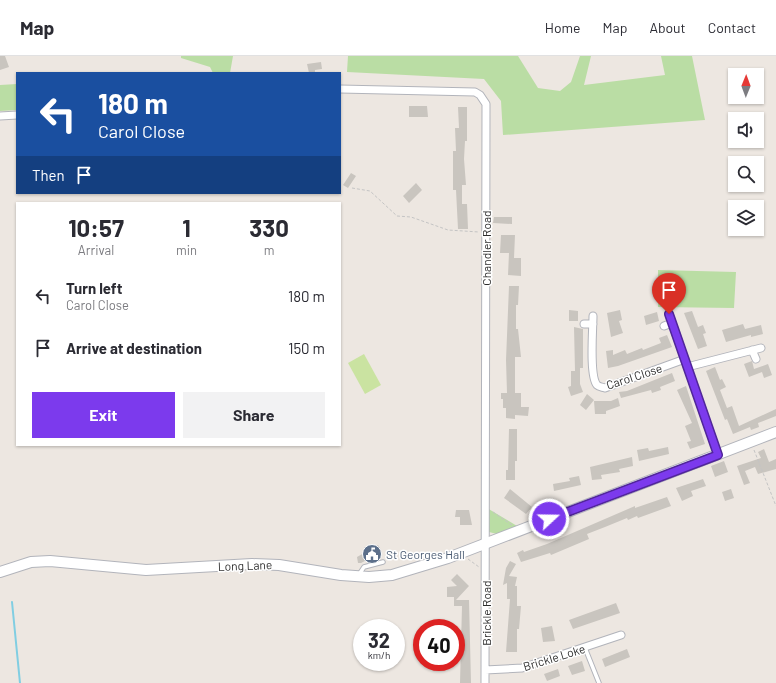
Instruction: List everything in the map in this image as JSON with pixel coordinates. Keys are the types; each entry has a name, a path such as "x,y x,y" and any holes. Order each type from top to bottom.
{"street":[{"name":"Chandler Road","path":"341,89 467,92 480,95 486,104 486,543"},
{"path":"0,116 16,115"},
{"path":"669,314 718,455"},
{"name":"Carol Close","path":"593,316 593,375 596,384 605,388 686,363 761,348"},
{"path":"664,326 672,323"},
{"path":"584,324 593,324"},
{"path":"752,350 756,359"},
{"name":"Long Lane","path":"0,572 31,562 50,561 146,570 252,564 279,565 357,577 392,575 459,554 776,432"},
{"name":"Brickle Road","path":"485,683 486,543"},
{"name":"Brickle Loke","path":"485,670 522,668 621,636"}],"lane":[{"path":"357,577 364,566 383,562"},
{"path":"585,648 599,683"}],"path":[{"path":"352,188 370,191 397,216 411,217 448,230 485,232"},
{"path":"751,442 776,506"},
{"path":"485,507 520,530"},
{"path":"459,554 486,572"}],"green space":[{"path":"181,56 233,56 230,72 212,72 210,67 181,58"},
{"path":"348,56 518,56 538,88 560,91 571,82 580,56 591,56 584,85 665,75 661,56 692,56 705,120 503,135 501,101 484,79 347,72"},
{"path":"16,84 16,110 0,111 0,85"},
{"path":"658,270 736,272 734,308 658,307"},
{"path":"364,354 381,385 365,394 348,363"},
{"path":"487,508 517,526 497,534 489,532"}],"building":[{"path":"0,56 5,56 9,67 0,70"},
{"path":"321,62 322,69 315,70 315,72 309,72 307,64"},
{"path":"409,106 427,106 428,117 409,117"},
{"path":"458,107 467,107 467,141 465,141 464,159 466,185 462,185 462,204 467,204 468,229 458,229 456,190 453,190 453,151 456,151 455,128 459,128"},
{"path":"351,173 356,176 348,188 343,185"},
{"path":"416,183 422,190 409,203 403,196"},
{"path":"494,217 512,217 512,224 493,223"},
{"path":"501,235 515,235 514,258 521,258 521,276 508,275 509,253 500,253"},
{"path":"509,286 519,286 518,305 516,305 516,329 518,329 521,357 515,357 515,393 521,393 521,407 529,407 528,416 515,415 515,419 506,418 506,408 503,408 503,399 501,399 501,393 507,393 506,360"},
{"path":"569,310 578,311 578,321 569,321"},
{"path":"620,310 622,320 619,321 623,333 611,337 607,313"},
{"path":"692,311 698,327 703,325 706,333 703,334 707,346 698,349 684,313"},
{"path":"657,312 659,321 646,325 644,316"},
{"path":"743,324 745,329 761,325 763,334 751,337 751,335 726,342 722,330"},
{"path":"574,327 583,329 583,368 580,368 580,384 583,392 571,396 568,387 571,386 571,371 575,371"},
{"path":"667,335 672,347 618,366 608,368 606,351 613,350 613,355 625,350 627,354 642,348 643,350 661,343 659,338"},
{"path":"752,361 754,369 768,364 772,375 764,378 762,372 749,377 744,364"},
{"path":"715,367 720,380 722,379 726,387 720,390 727,408 732,406 739,426 776,409 776,416 758,423 759,427 751,430 750,427 733,434 727,419 725,420 706,371"},
{"path":"672,373 675,381 660,387 661,390 652,393 651,390 621,398 619,392 627,391"},
{"path":"686,386 705,444 690,449 687,442 691,441 685,426 692,423 677,390"},
{"path":"587,394 594,400 586,410 580,405"},
{"path":"618,398 620,406 606,411 606,414 595,414 594,401 611,401"},
{"path":"509,429 517,429 517,461 515,461 515,480 506,480 506,470 508,470"},
{"path":"668,447 669,454 639,461 637,450 648,448 649,451"},
{"path":"764,449 769,462 776,459 776,469 758,474 755,467 745,471 750,483 744,485 737,466 761,458 758,452"},
{"path":"632,457 633,466 619,469 620,472 601,475 602,479 592,480 590,467"},
{"path":"724,461 728,472 715,477 711,466"},
{"path":"579,476 581,485 554,491 553,484 570,481 569,478"},
{"path":"703,479 706,486 691,491 693,496 682,501 676,488"},
{"path":"510,489 532,507 526,514 504,498"},
{"path":"731,489 734,498 725,501 722,492"},
{"path":"667,497 671,506 638,518 637,516 628,520 627,518 587,534 589,539 551,555 550,553 521,562 517,553 547,544 635,506 635,508"},
{"path":"456,510 469,510 472,525 460,525 460,517 455,517"},
{"name":"St Georges Hall","path":"378,545 382,552 361,563 358,563 357,557"},
{"path":"510,561 516,564 509,576 517,577 515,586 517,586 517,606 521,606 519,629 517,629 517,652 506,652 510,599 507,599 507,583 503,585 506,568"},
{"path":"457,574 469,586 456,600 469,600 471,683 460,683 460,671 465,671 465,619 462,619 462,606 454,606 454,597 447,597 447,587 457,586 451,580"},
{"path":"616,603 620,613 573,629 569,620"},
{"path":"552,626 555,641 543,642 541,628"},
{"path":"627,649 630,657 605,667 602,659"},
{"path":"582,661 585,671 572,675 568,666"},
{"path":"558,669 560,676 547,681 544,674"}],"waterway":[{"path":"12,602 20,683"}],"place":[{"name":"St Georges Hall","path":"372,554"}],"route":[{"path":"549,519 718,455 669,314"}]}
